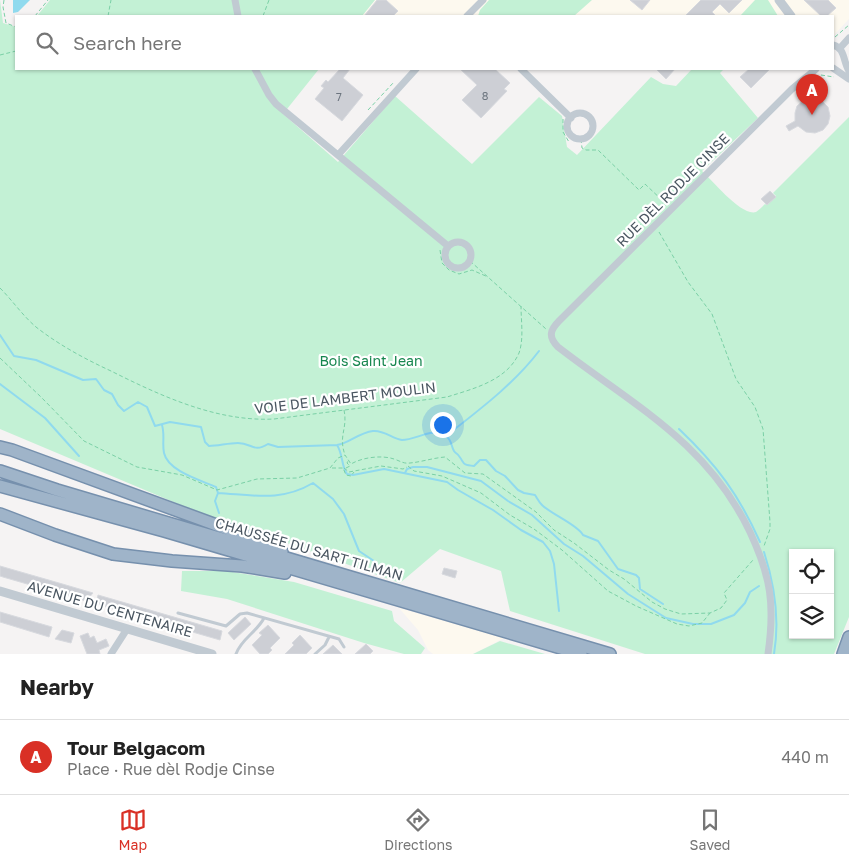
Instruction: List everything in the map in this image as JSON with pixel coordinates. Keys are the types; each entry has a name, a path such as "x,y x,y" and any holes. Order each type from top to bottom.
{"highway":[{"path":"0,447 271,545 291,559"},
{"name":"CHAUSSÉE DU SART TILMAN","path":"0,471 66,493 610,654"},
{"name":"CHAUSSÉE DU SART TILMAN","path":"0,486 164,531 580,654"},
{"path":"0,514 113,554 172,561 242,566 296,575 315,576"},
{"path":"843,654 849,638"}],"street":[{"path":"235,0 238,15"},
{"path":"468,15 483,0"},
{"path":"778,0 790,15"},
{"path":"849,38 836,47 843,56 849,71"},
{"path":"834,67 840,64 843,56"},
{"path":"834,68 849,78"},
{"path":"256,70 276,104 448,246"},
{"path":"338,155 415,70"},
{"path":"522,70 571,118"},
{"name":"RUE DÈL RODJE CINSE","path":"551,332 559,321 710,170 814,70"},
{"path":"581,114 588,116 593,128 586,138 581,139 573,137 568,130 568,126 571,118 581,114"},
{"path":"456,242 465,244 471,250 470,262 462,268 450,266 445,258 448,246 456,242"},
{"path":"551,332 552,340 558,347 634,401 670,430 700,458 730,495 742,516 768,579 772,605 768,654"},
{"name":"AVENUE DU CENTENAIRE","path":"0,591 212,654"},
{"path":"111,654 127,629"}],"lane":[{"name":"AVENUE DU CENTENAIRE","path":"178,613 226,626 244,613 338,639 344,647"},
{"path":"236,654 240,644 265,618"},
{"path":"315,654 325,644 329,636"}],"path":[{"path":"4,0 3,7 6,23 15,27"},
{"path":"36,15 48,0"},
{"path":"108,15 111,0"},
{"path":"263,15 269,0"},
{"path":"834,37 849,25"},
{"path":"0,55 15,51"},
{"path":"816,70 822,76 839,79"},
{"path":"581,139 581,145 584,149 598,150 639,190 646,184 664,202 623,242 631,250"},
{"path":"348,461 352,464 372,458 394,459 401,463 410,463 445,457 465,473 483,474 536,512 554,530 624,579 652,602 680,614 710,613 721,608 726,600 724,594 762,549 767,540 770,522 763,429 755,406 738,381 712,314 688,282 657,229"},
{"path":"470,262 551,332"},
{"path":"466,272 472,270 488,278"},
{"name":"VOIE DE LAMBERT MOULIN","path":"0,288 35,326 62,345 166,397 190,406 253,420 447,397 473,388 498,377 510,366 518,353 522,327 521,306"},
{"path":"0,358 42,397 84,441 137,467 182,475 217,490 257,478 297,478 330,468 343,468 346,475 351,476 354,472"},
{"path":"344,409 346,425 341,444 348,461 347,463 350,466 345,468 349,472 381,466 403,469 410,463"},
{"path":"330,468 338,458 345,455"},
{"path":"408,466 414,471 442,476 481,493 562,550 608,591 636,606 677,624 689,626 702,623 710,613"}],"shaded area":[{"path":"375,0 849,0 849,19 834,35 834,15 363,15"},
{"path":"399,608 504,638 473,654 433,654 428,650 418,630"}],"green space":[{"name":"Bois Saint Jean","path":"0,0 3,23 15,27 15,70 318,70 283,114 338,162 395,96 472,164 539,97 562,116 567,147 577,155 651,77 663,84 676,86 691,70 723,70 720,73 758,118 702,171 735,204 750,212 756,212 776,196 773,193 849,117 849,617 834,654 645,654 510,611 501,571 440,549 400,583 190,509 0,429"},
{"path":"50,0 375,0 363,15 38,15"},
{"path":"489,0 592,0 575,15 478,15 480,10"},
{"path":"755,0 768,0 777,15 741,15"},
{"path":"182,571 226,571 294,582 392,611 394,621 425,648 421,654 404,654 227,599 181,591"},
{"path":"500,641 545,654 473,654"}],"water":[{"path":"13,0 30,0 18,12 13,13"}],"building":[{"path":"377,0 386,0 398,11 394,15 365,15"},
{"path":"630,0 650,0 642,10"},
{"path":"701,0 742,0 729,13 720,4 712,12 715,15 686,15"},
{"path":"804,0 828,0 836,8 828,15 820,15"},
{"path":"339,70 349,70 343,78 363,95 342,121 315,99 324,88 321,86 326,80 328,82"},
{"path":"461,70 496,70 510,83 504,89 507,91 481,118 462,100 477,85"},
{"path":"657,70 674,70 666,79"},
{"path":"748,70 769,70 751,88 740,77"},
{"path":"812,98 821,100 828,107 830,116 828,124 823,130 815,133 806,132 798,126 789,131 786,126 795,121 797,106 804,100"},
{"path":"770,191 776,197 767,205 761,199"},
{"path":"0,566 93,593 86,601 3,577 0,576"},
{"path":"444,568 457,571 455,578 442,574"},
{"path":"98,595 222,631 220,640 96,604"},
{"path":"0,612 52,627 49,637 0,622"},
{"path":"245,617 251,624 234,640 228,633"},
{"path":"268,625 280,638 270,648 272,650 268,654 260,654 252,645 262,635 259,633"},
{"path":"62,630 74,633 71,643 55,639"},
{"path":"88,633 90,638 94,636 97,643 106,639 109,646 99,650 100,654 87,654 80,636"},
{"path":"300,635 312,648 306,654 285,654 294,645 292,643"},
{"path":"366,644 373,651 370,654 355,654"},
{"path":"333,645 342,654 323,654"}],"waterway":[{"path":"0,335 14,356 36,360 83,380 96,379 104,390 112,394 124,411 138,402 147,407 155,426 170,422 201,427 205,442 209,446 238,443 256,448 268,444 278,447 337,445 373,431 402,440 431,433 442,434 449,439 454,451 464,464 474,466 480,460 486,460 518,490 535,495 546,508 576,527 583,535 598,541 618,569 636,575 639,578 640,589 663,604"},
{"path":"446,436 507,386 539,351"},
{"path":"0,384 45,418 79,456"},
{"path":"162,425 163,450 167,459 178,470 216,487 218,493 215,501 219,513"},
{"path":"679,429 705,455 726,481 744,510 760,542"},
{"path":"337,445 347,474 353,475 384,469 447,482 543,542 550,551 554,564 559,611"},
{"path":"405,473 407,469 413,467 427,467 481,481 508,501 532,515 564,544 583,556 628,594 666,618 693,624 711,624 734,615 745,603 750,592 759,586"},
{"path":"218,493 255,496 278,495 290,493 313,483 333,499 344,514 359,551 374,561"},
{"path":"764,552 771,577 775,603 777,628 774,654"}],"place":[{"name":"Tour Belgacom","path":"812,115"}]}
